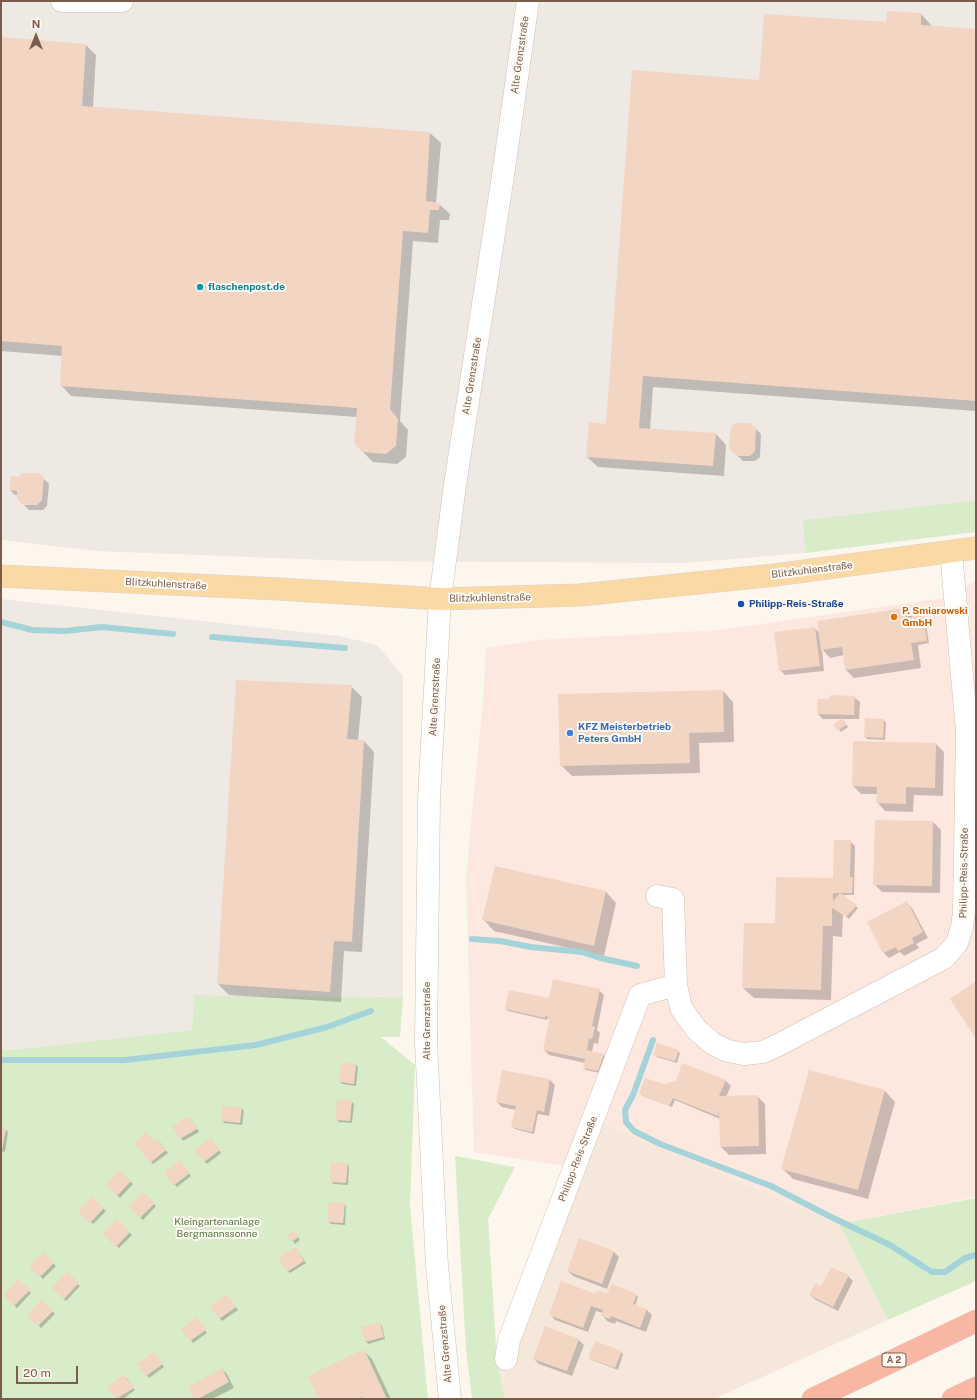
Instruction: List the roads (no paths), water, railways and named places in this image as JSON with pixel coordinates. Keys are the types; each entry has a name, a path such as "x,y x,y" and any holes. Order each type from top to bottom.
{"highway":[{"name":"A 2","path":"813,1399 976,1321"},
{"path":"953,1399 976,1388"}],"main road":[{"name":"Blitzkuhlenstraße","path":"1,576 279,589 440,599 580,596 775,575 976,548"}],"street":[{"path":"62,1 122,1"},
{"name":"Alte Grenzstraße","path":"450,1399 437,1266 426,1042 429,798 440,599 455,485 504,169 528,1"},
{"name":"Philipp-Reis-Straße","path":"656,896 673,899 676,985 681,1008 696,1029 713,1044 728,1051 744,1054 763,1052 778,1045 944,958 957,943 962,927 964,913 967,731 951,552"},
{"name":"Philipp-Reis-Straße","path":"506,1359 509,1340 640,995 676,985"}],"waterway":[{"path":"1,622 32,630 65,631 102,627 173,634"},
{"path":"212,637 345,648"},
{"path":"472,939 500,941 531,947 582,952 600,958 637,966"},
{"path":"1,1060 125,1060 256,1045 327,1027 371,1011"},
{"path":"653,1040 633,1095 625,1110 626,1122 634,1131 660,1144 771,1186 890,1245 932,1272 945,1272 965,1258 976,1255"}],"place":[{"name":"flaschenpost.de","path":"200,287"},
{"name":"Philipp-Reis-Straße","path":"741,604"},
{"name":"P. Smiarowski GmbH","path":"894,617"},
{"name":"KFZ Meisterbetrieb Peters GmbH","path":"570,733"}],"park label":[{"name":"Kleingartenanlage Bergmannssonne","path":"217,1228"}]}
